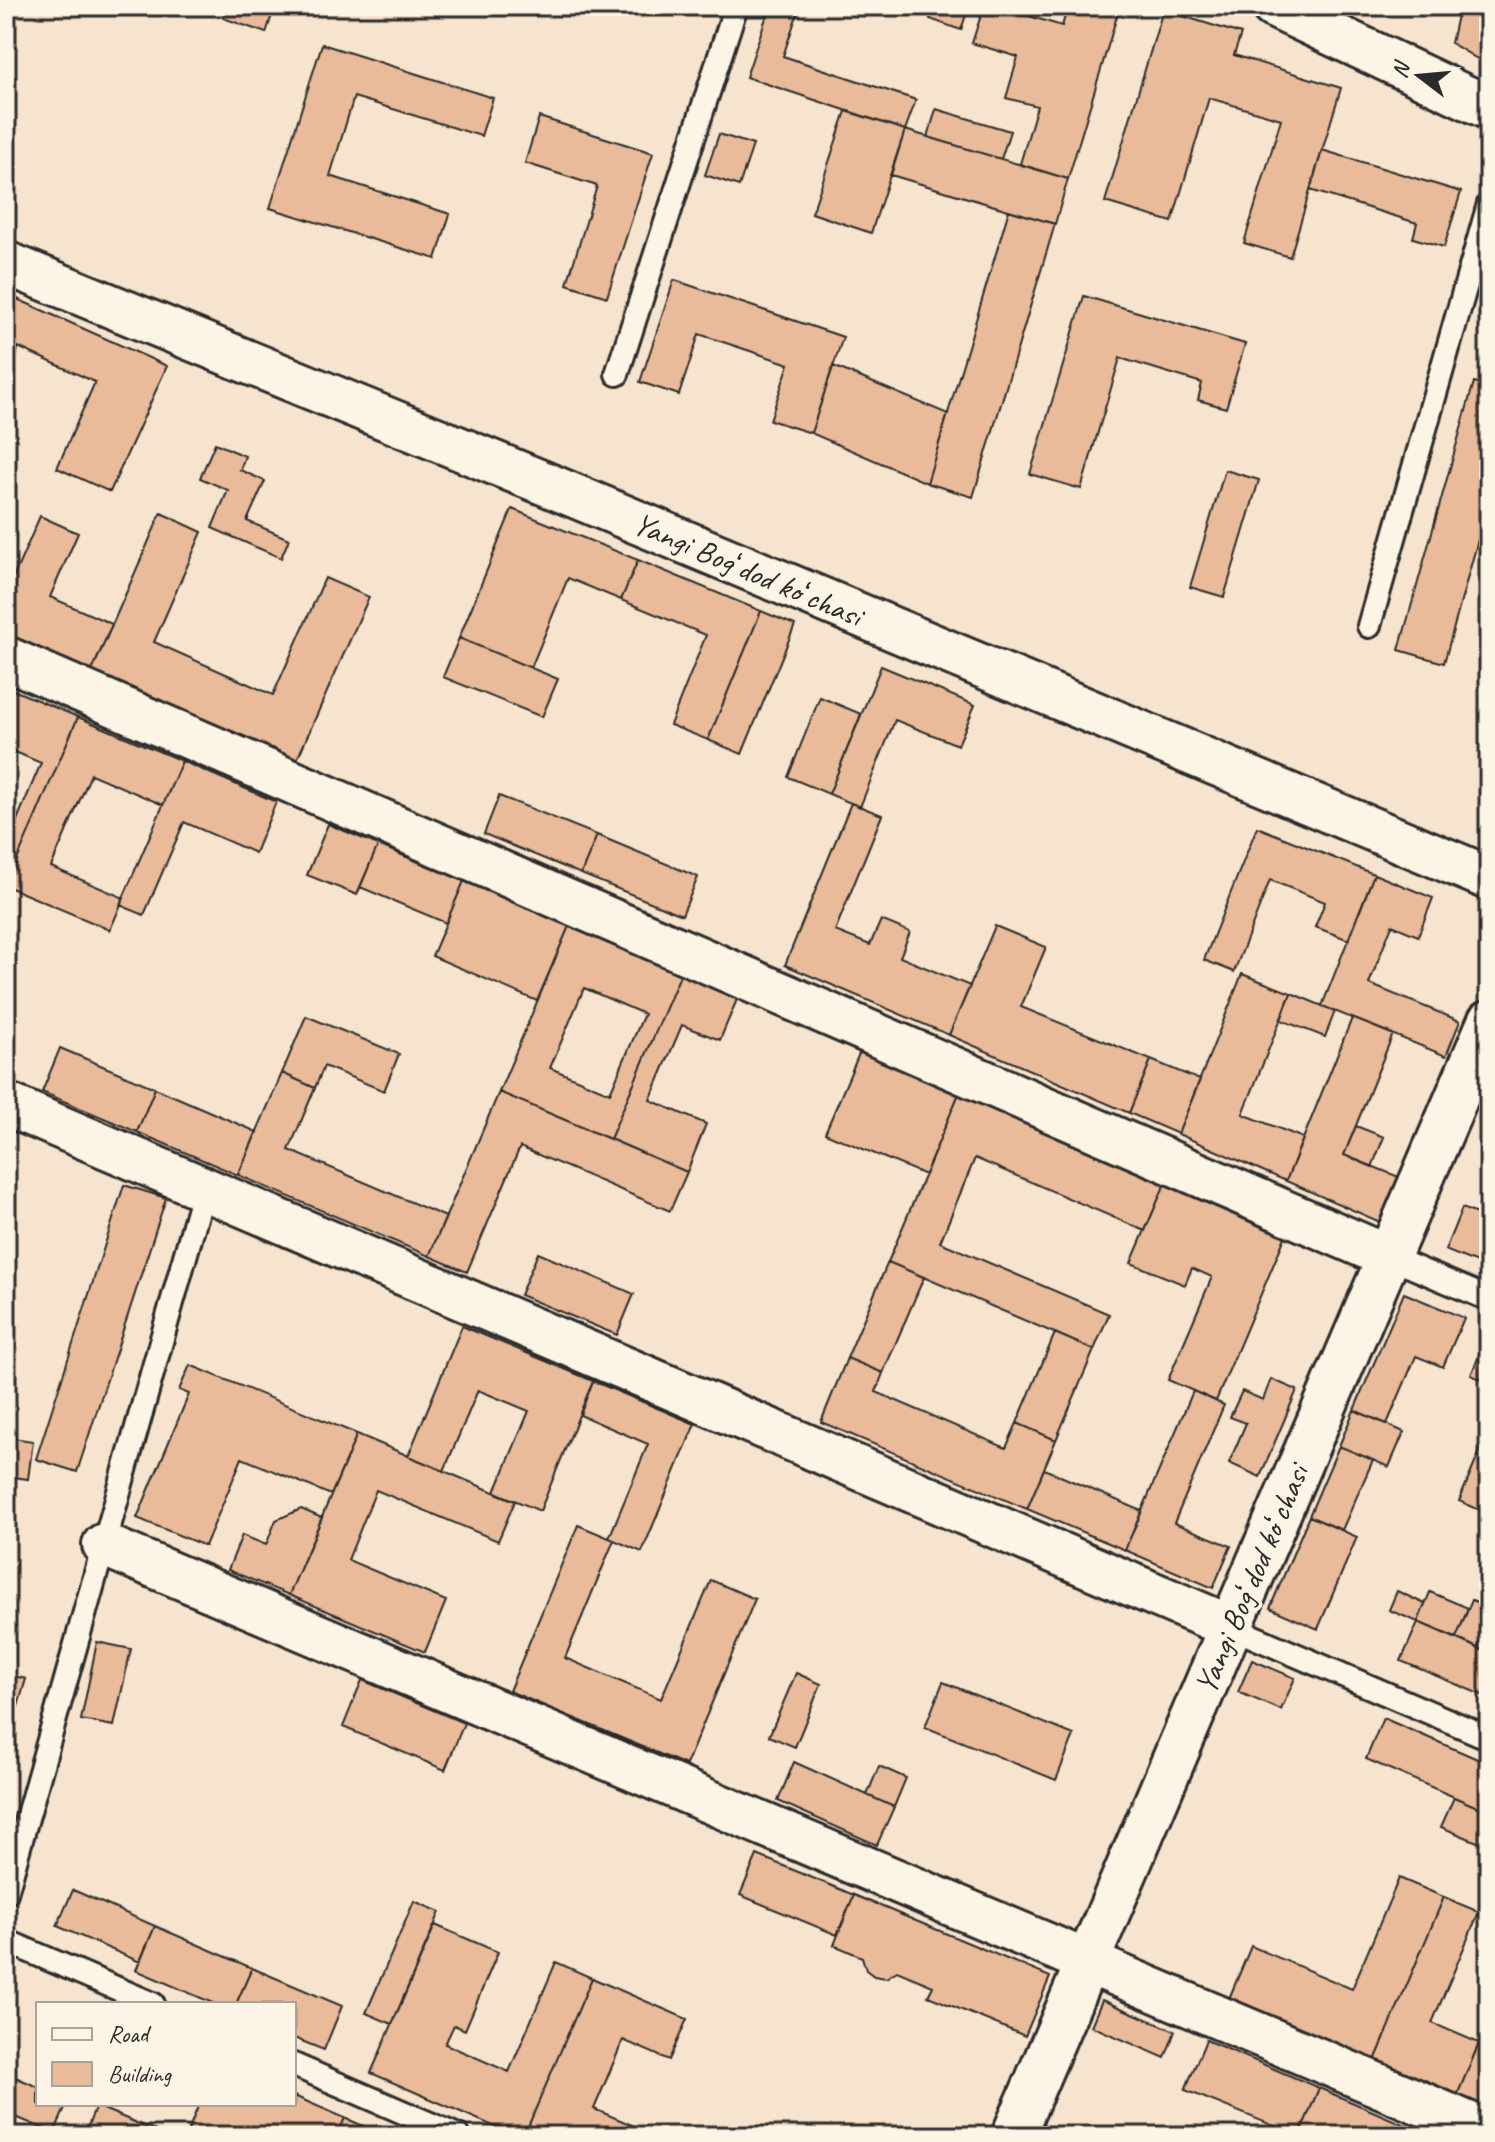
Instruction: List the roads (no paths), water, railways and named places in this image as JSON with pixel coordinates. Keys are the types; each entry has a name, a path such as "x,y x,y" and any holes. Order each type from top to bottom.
{"street":[{"path":"1279,8 1489,108"},
{"name":"Yangi Bogʻdod koʻchasi","path":"6,263 546,484 1489,878"},
{"path":"6,658 1389,1257"},
{"name":"Yangi Bogʻdod koʻchasi","path":"1013,2136 1489,1022"},
{"path":"6,1104 1231,1627"},
{"path":"104,1545 1489,2132"}],"lane":[{"path":"617,374 736,6"},
{"path":"1369,626 1489,204"},
{"path":"6,1893 204,1189"},
{"path":"1389,1257 1489,1299"},
{"path":"1231,1627 1489,1738"},
{"path":"6,1941 148,2002"},
{"path":"296,2066 458,2136"}]}
